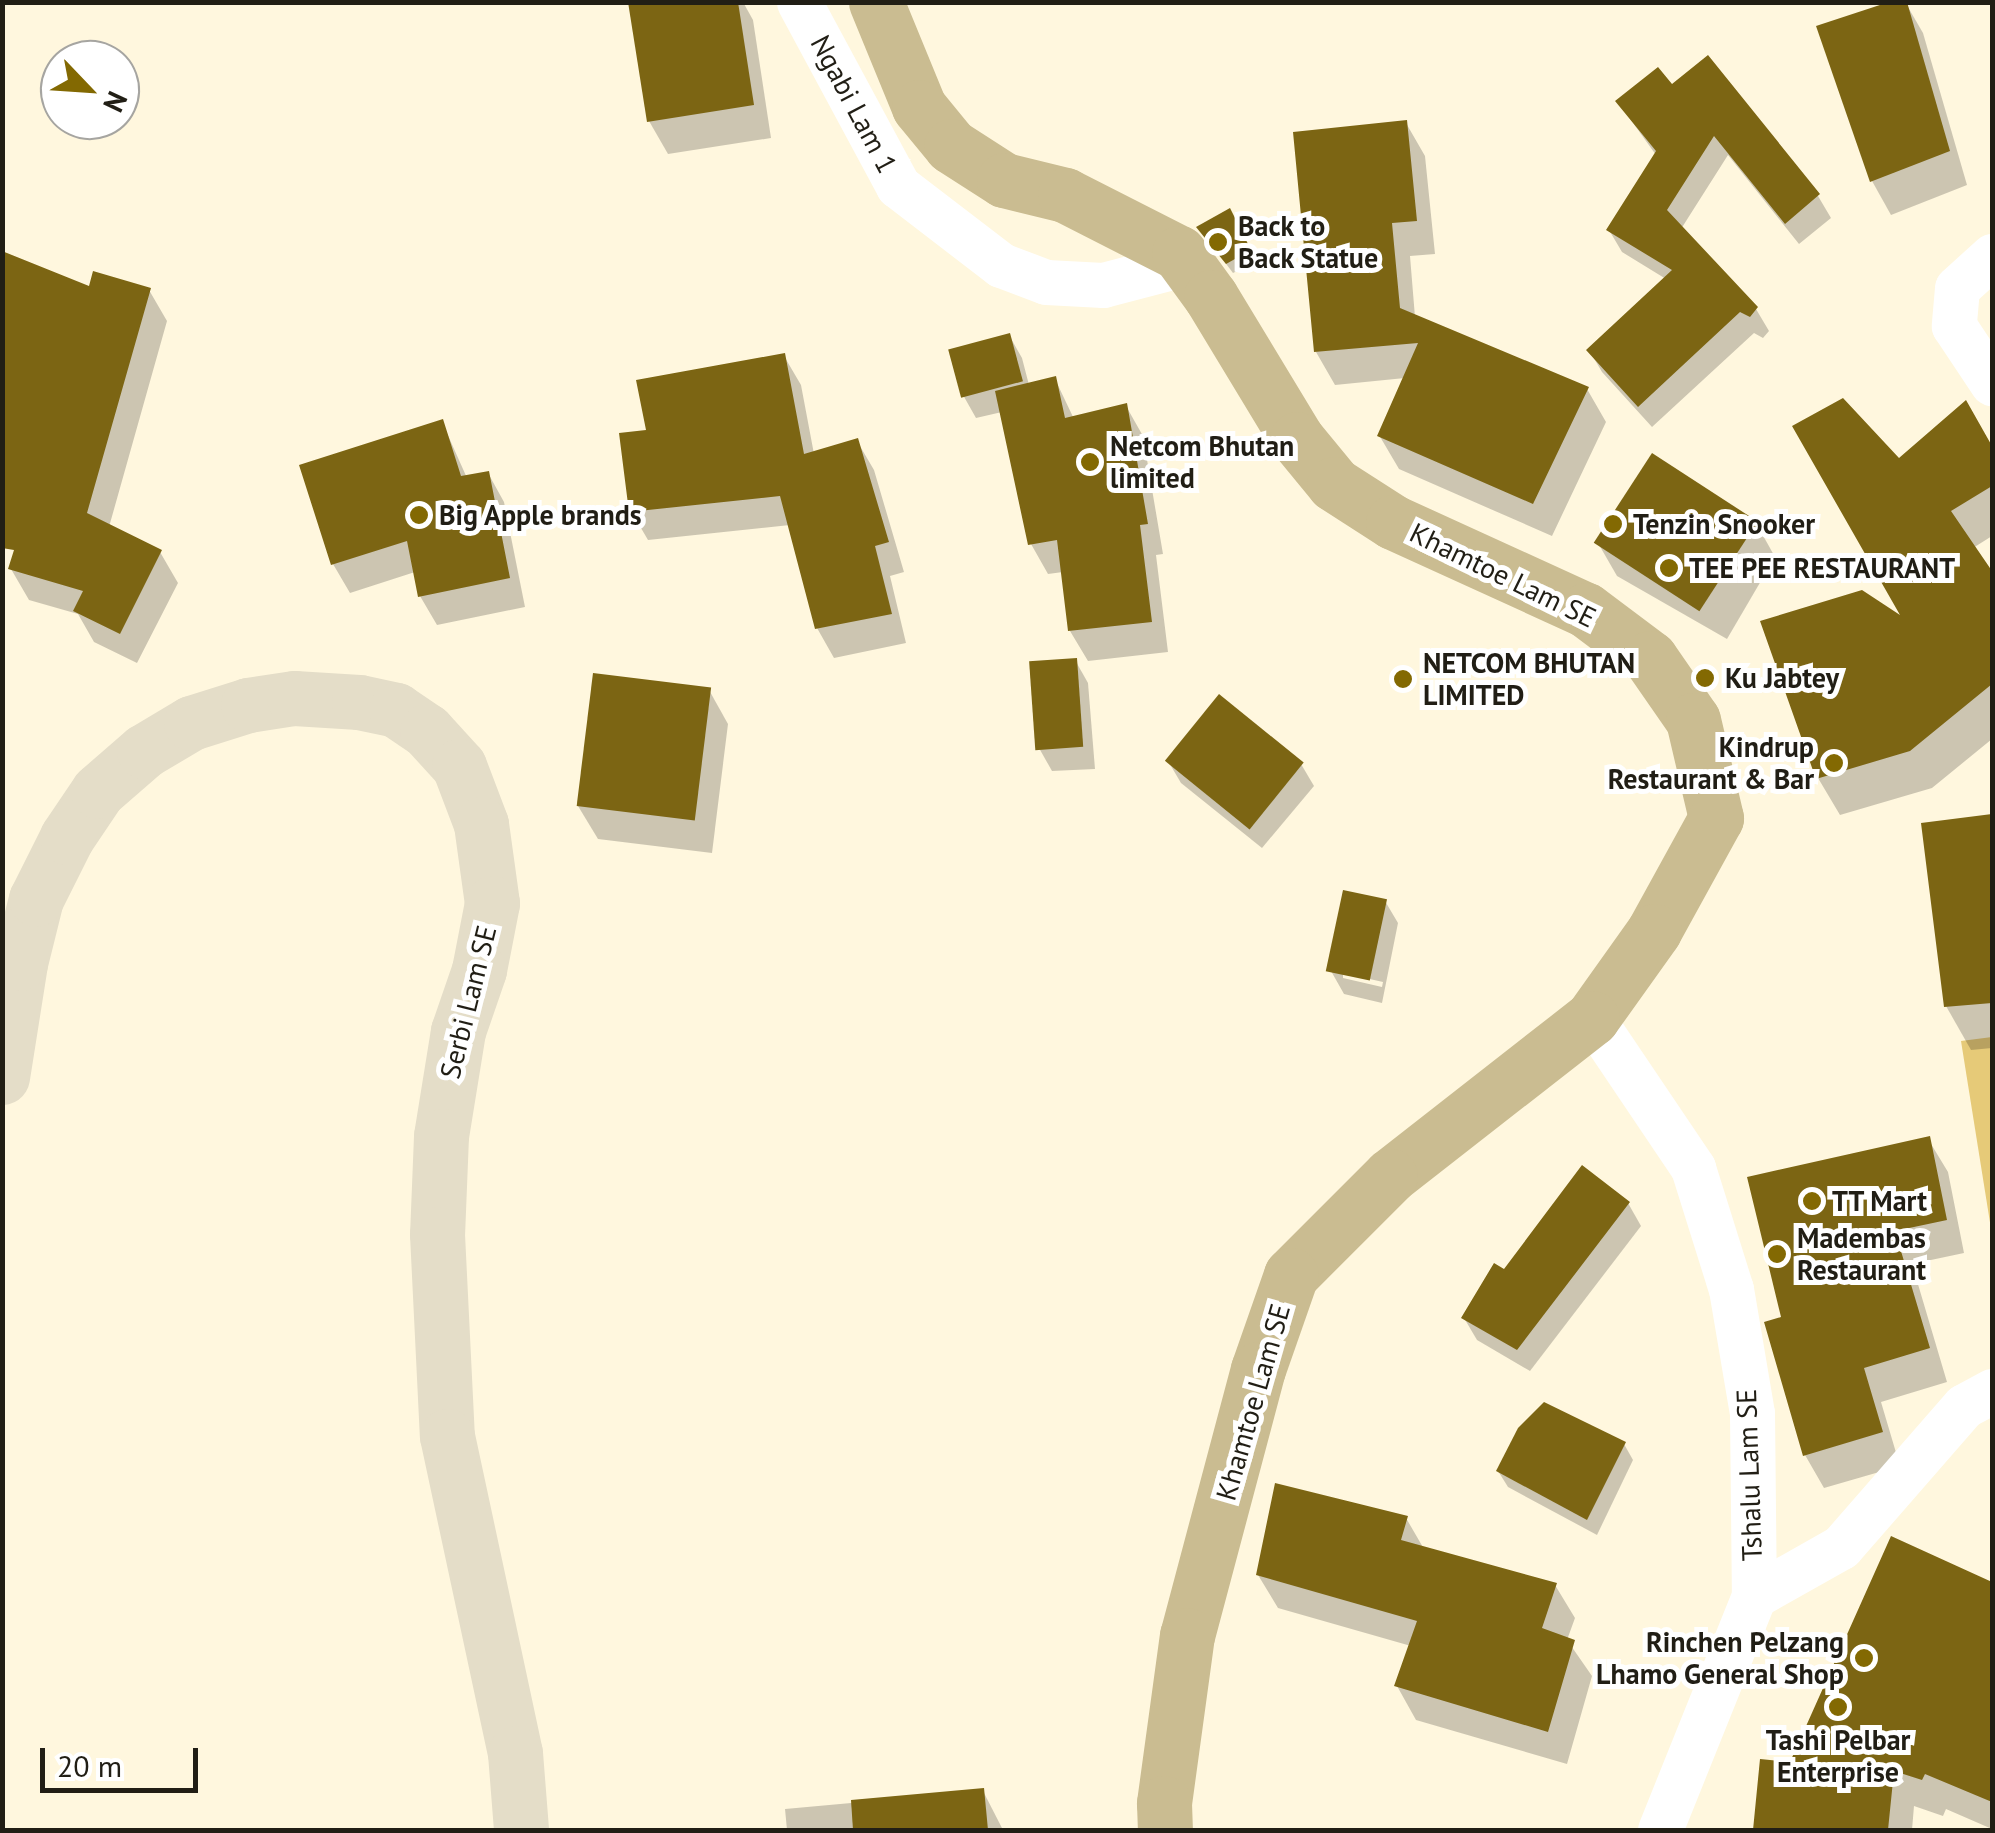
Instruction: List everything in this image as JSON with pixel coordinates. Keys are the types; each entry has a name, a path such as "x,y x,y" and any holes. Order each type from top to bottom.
{"main road":[{"name":"Khamtoe Lam SE","path":"876,2 919,107 951,146 1004,180 1065,195 1179,252 1297,439 1334,484 1393,522 1586,610 1650,658 1693,720 1716,818 1654,932 1592,1018 1390,1176 1291,1275 1258,1369 1187,1635 1164,1803 1165,1830"}],"street":[{"name":"Ngabi Lam 1","path":"800,2 898,186 1001,265 1046,282 1104,285 1187,263"},
{"path":"1992,256 1957,288 1954,326 1992,384"},
{"name":"Serbi Lam SE","path":"2,1077 20,963 36,899 67,838 98,791 144,751 190,723 248,705 294,698 359,702 396,710 427,731 459,766 481,824 492,904 479,970 458,1031 441,1136 437,1234 446,1436 515,1754 521,1830"},
{"name":"Tshalu Lam SE","path":"1592,1018 1693,1168 1731,1289 1752,1413 1754,1596 1660,1830"},
{"path":"1754,1596 1841,1547 1964,1406 1992,1390"}],"shaded area":[{"path":"1992,1037 1992,1235 1961,1041"}],"building":[{"path":"628,2 738,2 754,105 647,122"},
{"path":"1889,2 1907,2 1950,151 1870,182 1816,26"},
{"path":"1708,55 1820,194 1785,224 1714,136 1667,210 1758,307 1750,317 1740,312 1638,407 1586,350 1672,270 1606,230 1656,151 1615,101 1658,67 1672,84"},
{"path":"1407,120 1417,221 1392,223 1400,308 1589,387 1533,504 1377,436 1418,343 1314,352 1293,132"},
{"name":"Back to Back Statue","path":"1230,208 1251,250 1226,264 1196,227"},
{"path":"2,251 89,286 93,271 151,288 87,513 162,550 120,634 73,611 83,591 8,569 14,550 2,548"},
{"path":"1010,333 1023,381 961,398 948,350"},
{"path":"785,353 804,454 858,438 889,542 875,546 892,614 815,629 780,496 629,512 619,433 646,430 636,380"},
{"path":"1056,376 1065,418 1127,403 1148,524 1140,525 1152,622 1068,631 1057,540 1028,545 995,391"},
{"path":"1843,398 1899,458 1966,400 1992,446 1992,486 1951,511 1992,571 1992,684 1910,751 1816,779 1760,621 1862,590 1900,615 1792,426"},
{"path":"443,419 461,476 489,471 510,578 418,597 407,541 331,565 299,465"},
{"path":"1652,453 1758,522 1699,611 1594,543"},
{"path":"1077,658 1083,747 1035,750 1029,661"},
{"path":"593,673 711,688 695,821 577,806"},
{"path":"1219,694 1304,763 1250,829 1165,761"},
{"path":"1992,814 1992,1003 1944,1007 1921,823"},
{"path":"1343,890 1387,899 1370,981 1326,971"},
{"path":"1930,1136 1947,1220 1895,1231 1930,1348 1864,1368 1883,1432 1803,1456 1764,1322 1781,1317 1747,1177"},
{"path":"1582,1165 1630,1202 1517,1350 1461,1318 1494,1263 1504,1269"},
{"path":"1544,1402 1626,1442 1587,1520 1496,1471 1518,1428"},
{"path":"1275,1483 1408,1516 1401,1540 1557,1583 1542,1628 1575,1640 1548,1732 1394,1686 1417,1621 1256,1575"},
{"path":"1891,1536 1992,1582 1992,1802 1925,1774 1922,1780 1894,1771 1888,1830 1753,1830 1760,1759 1790,1762"},
{"path":"984,1788 988,1830 853,1830 851,1800"}],"place":[{"name":"Back to Back Statue","path":"1218,242"},
{"name":"Netcom Bhutan limited","path":"1090,462"},
{"name":"Big Apple brands","path":"419,515"},
{"name":"Tenzin Snooker","path":"1613,524"},
{"name":"TEE PEE RESTAURANT","path":"1669,568"},
{"name":"Ku Jabtey","path":"1705,678"},
{"name":"NETCOM BHUTAN LIMITED","path":"1403,679"},
{"name":"Kindrup Restaurant & Bar","path":"1834,763"},
{"name":"TT Mart","path":"1812,1201"},
{"name":"Madembas Restaurant","path":"1777,1254"},
{"name":"Rinchen Pelzang Lhamo General Shop","path":"1864,1658"},
{"name":"Tashi Pelbar Enterprise","path":"1838,1707"}]}
